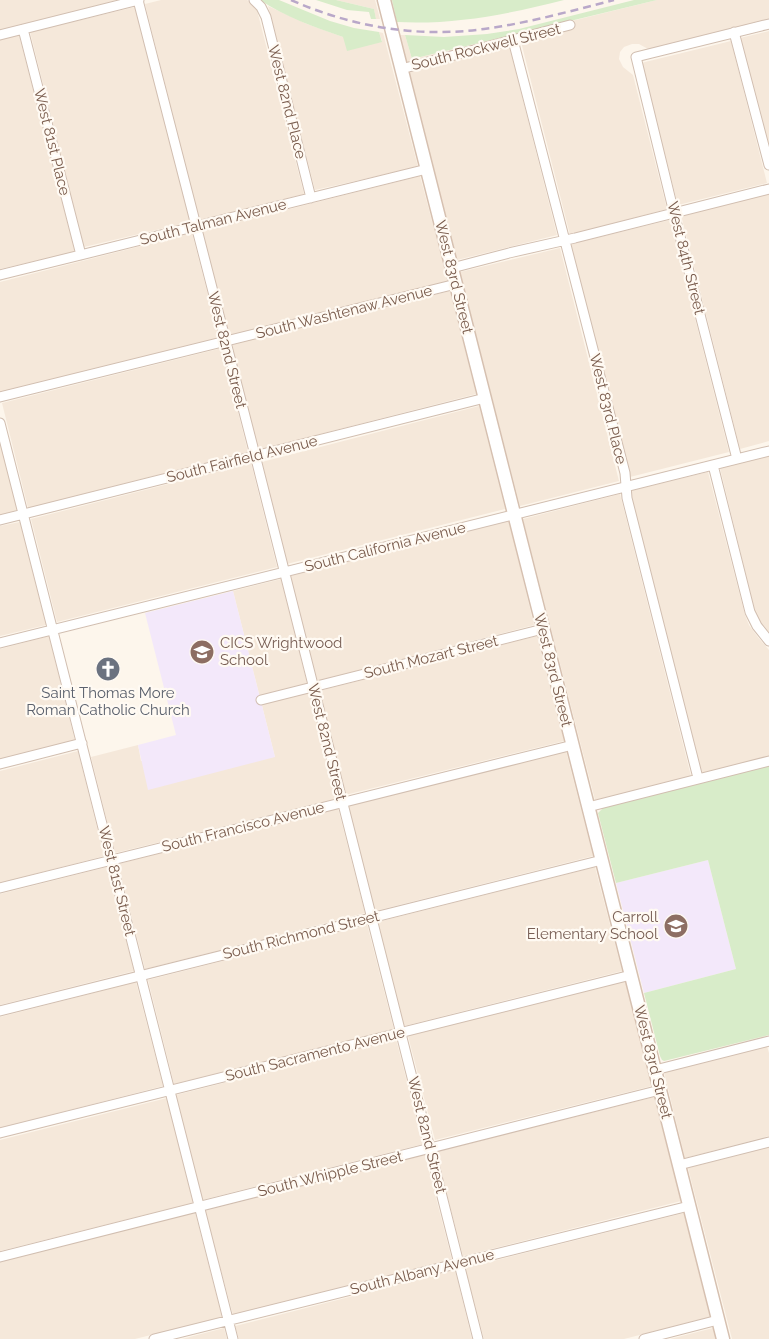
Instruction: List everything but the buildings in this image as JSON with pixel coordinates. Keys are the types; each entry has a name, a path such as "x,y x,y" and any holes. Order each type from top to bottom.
{"street":[{"path":"0,35 138,0"},
{"name":"West 82nd Street","path":"138,0 478,1339"},
{"name":"West 83rd Street","path":"384,0 723,1339"},
{"name":"West 82nd Place","path":"258,3 267,23 311,198"},
{"path":"769,24 734,32 769,165"},
{"name":"South Rockwell Street","path":"401,69 570,25"},
{"name":"West 81st Place","path":"24,30 81,255"},
{"name":"West 84th Street","path":"734,32 636,57 737,459"},
{"name":"West 83rd Place","path":"513,40 624,473 627,498 698,778"},
{"name":"South Talman Avenue","path":"0,275 427,169"},
{"path":"452,268 769,189"},
{"name":"South Washtenaw Avenue","path":"0,397 456,284"},
{"name":"South Fairfield Avenue","path":"0,520 484,398"},
{"name":"West 81st Street","path":"0,423 233,1339"},
{"name":"South California Avenue","path":"0,643 769,451"},
{"path":"713,465 750,612 757,626 769,642"},
{"name":"South Mozart Street","path":"261,700 543,629"},
{"path":"0,764 82,743"},
{"name":"South Francisco Avenue","path":"0,888 573,745"},
{"path":"588,807 769,760"},
{"name":"South Richmond Street","path":"0,1011 602,860"},
{"name":"South Sacramento Avenue","path":"0,1134 631,975"},
{"path":"655,1070 769,1041"},
{"name":"South Whipple Street","path":"0,1257 660,1090"},
{"path":"679,1165 769,1142"},
{"name":"South Albany Avenue","path":"154,1339 689,1206"},
{"path":"644,1339 718,1320"}],"shaded area":[{"path":"0,0 118,0 0,30"},
{"path":"161,0 247,0 253,4 257,10 304,194 199,220 145,4"},
{"path":"336,0 375,0 380,19 376,19 374,9"},
{"path":"657,0 769,0 769,19 648,49 639,44 624,47 620,52 619,59 623,67 633,75 667,209 570,235 519,34"},
{"path":"268,6 307,24 343,37 382,41 379,32 383,33 418,167 315,190"},
{"path":"135,7 190,222 84,247 30,32"},
{"path":"769,31 769,150 740,38"},
{"path":"19,35 75,252 0,269 0,40"},
{"path":"400,35 405,35 412,59 507,37 557,235 457,260"},
{"path":"731,41 767,183 678,205 641,63"},
{"path":"420,176 448,281 228,336 202,231"},
{"path":"769,194 769,441 740,449 681,215"},
{"path":"670,220 729,452 630,477 571,244"},
{"path":"192,233 219,338 0,392 0,282"},
{"path":"560,248 619,481 520,506 460,272"},
{"path":"450,291 476,394 258,450 230,345"},
{"path":"222,348 248,452 28,508 2,403"},
{"path":"479,406 505,509 287,564 262,462"},
{"path":"0,443 18,510 0,515"},
{"path":"769,456 769,634 755,612 720,468"},
{"path":"251,463 277,567 57,622 31,519"},
{"path":"708,472 745,615 749,625 769,650 769,756 702,773 629,491"},
{"path":"620,494 691,776 595,800 523,519"},
{"path":"509,521 534,625 317,681 290,576"},
{"path":"20,522 46,625 0,636 0,526"},
{"path":"281,579 336,799 115,853 91,757 138,745 141,761 275,757 233,591"},
{"name":"CICS Wrightwood School","path":"233,591 275,757 148,790 138,745 176,735 145,613"},
{"path":"49,636 75,741 0,760 0,649"},
{"path":"537,636 564,741 345,795 319,691"},
{"path":"78,751 104,856 0,883 0,771"},
{"path":"566,751 593,856 375,911 348,806"},
{"path":"338,808 365,913 145,969 118,864"},
{"name":"Carroll Elementary School","path":"708,860 736,969 644,993 616,883"},
{"path":"107,867 134,971 0,1005 0,894"},
{"path":"595,867 622,971 404,1026 378,922"},
{"path":"367,924 394,1030 174,1084 148,980"},
{"path":"626,981 652,1086 435,1140 408,1036"},
{"path":"136,982 163,1086 0,1128 0,1017"},
{"path":"396,1039 423,1144 202,1200 176,1095"},
{"path":"767,1046 769,1053 769,1136 685,1158 664,1072"},
{"path":"654,1097 681,1201 463,1256 436,1152"},
{"path":"167,1098 193,1203 0,1251 0,1140"},
{"path":"769,1147 769,1339 732,1339 688,1168"},
{"path":"425,1155 452,1260 233,1315 205,1211"},
{"path":"195,1212 222,1317 135,1339 0,1339 0,1262"},
{"path":"684,1213 710,1317 624,1339 484,1339 465,1268"},
{"path":"455,1270 472,1339 239,1339 235,1326"},
{"path":"224,1328 227,1339 182,1339"},
{"path":"713,1328 716,1339 670,1339"}],"green space":[{"path":"260,0 279,0 330,21 354,28 379,32 382,42 347,51 343,37 290,17"},
{"path":"316,0 336,0 374,9 376,19 371,19 369,12 347,10"},
{"path":"392,0 564,0 523,10 460,20 397,22"},
{"path":"634,0 657,0 412,59 405,35 444,37 487,34 519,29"},
{"path":"769,766 769,1035 664,1061 660,1056 644,993 736,969 708,860 616,883 598,813 603,808"}],"railway":[{"path":"291,0 361,23 410,31 435,32 484,29 614,0"}],"place":[{"name":"CICS Wrightwood School","path":"202,652"},
{"name":"Saint Thomas More Roman Catholic Church","path":"108,669"},
{"name":"Carroll Elementary School","path":"676,926"}]}
